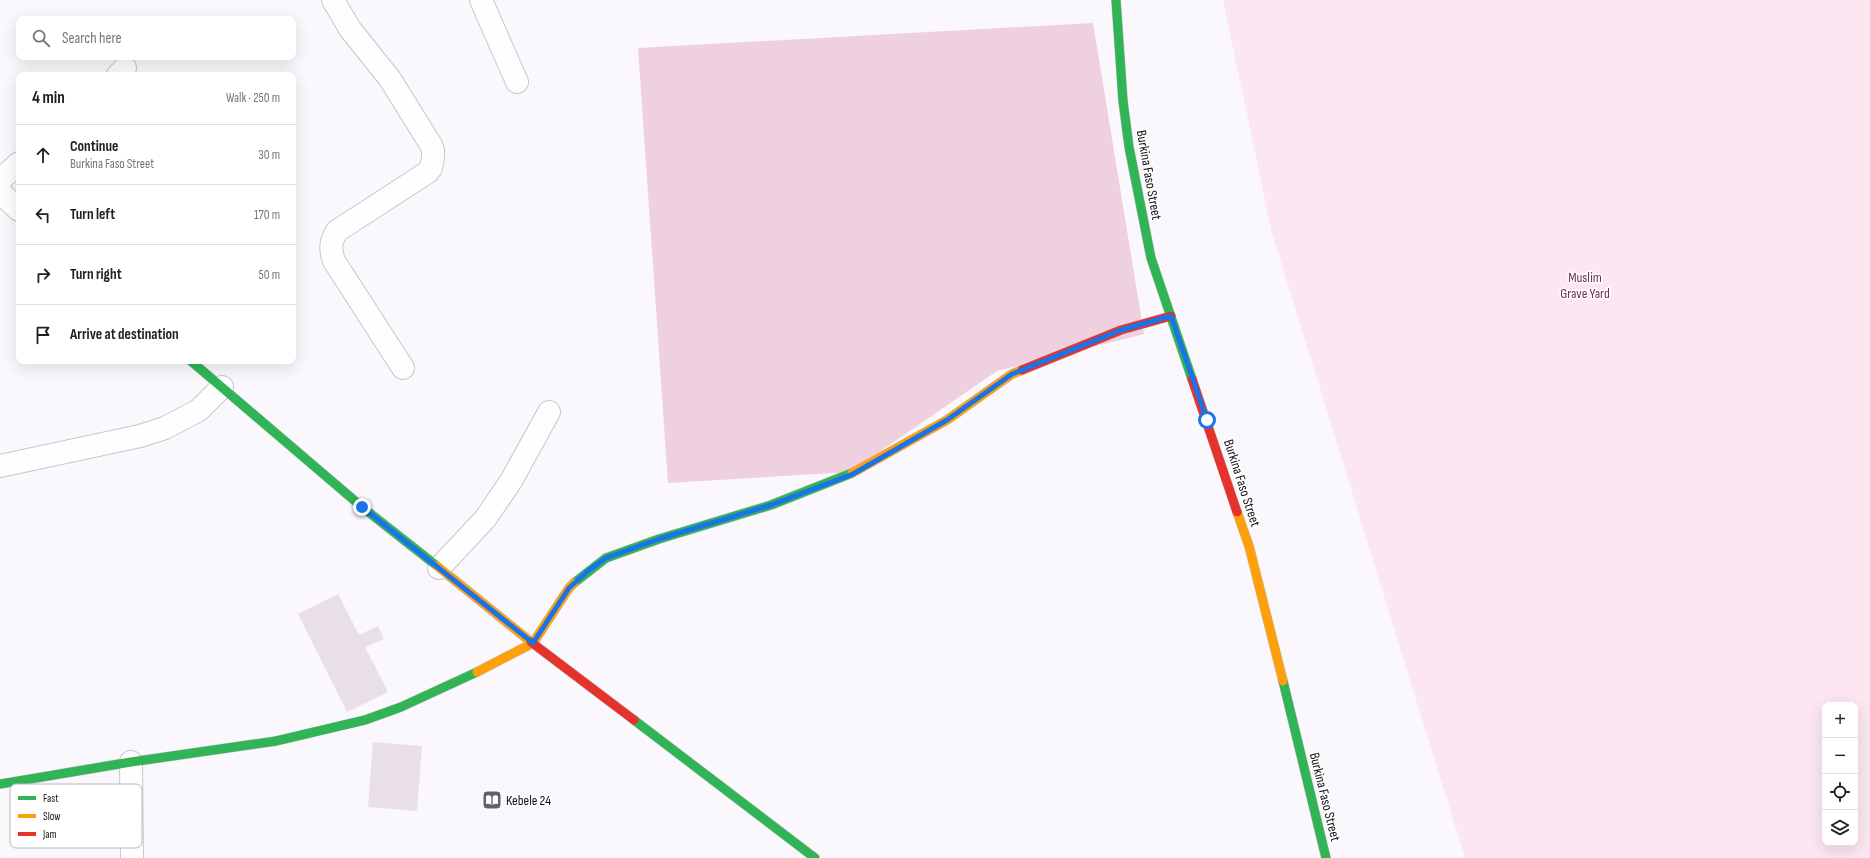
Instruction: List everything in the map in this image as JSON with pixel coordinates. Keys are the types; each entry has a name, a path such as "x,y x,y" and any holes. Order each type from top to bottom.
{"street":[{"path":"333,0 350,29 390,79 433,150 432,164 428,172 337,231 332,238 330,246 334,261 403,368"},
{"path":"481,0 517,82"},
{"name":"Burkina Faso Street","path":"1116,0 1123,101 1129,146 1151,258 1249,546 1326,858"},
{"path":"0,180 16,167"},
{"path":"0,192 16,207"},
{"path":"0,784 131,762 276,741 365,720 415,700 477,672 533,643 569,588 589,570 606,558 659,539 771,505 853,474 947,420 1012,374 1121,330 1171,316"},
{"path":"195,364 362,507 533,643 815,858"},
{"path":"0,466 119,441 165,428 199,410 222,387"},
{"path":"439,568 485,519 511,481 549,412"},
{"path":"131,762 131,784"},
{"path":"132,848 132,858"}],"green space":[{"name":"Muslim Grave Yard","path":"1223,0 1870,0 1870,858 1465,858 1272,233"}],"shaded area":[{"path":"1093,23 1144,334 997,371 850,472 668,483 638,48"}],"building":[{"path":"338,594 359,635 378,626 384,639 365,647 388,692 347,712 298,614"},
{"path":"373,742 422,746 417,811 368,807"}],"traffic: fast":[{"path":"1116,0 1123,101 1129,147 1151,258 1192,379"},
{"path":"195,364 362,507 437,566"},
{"path":"574,583 606,558 659,539 771,505 852,473"},
{"path":"0,784 131,762 276,741 365,720 401,707 477,672"},
{"path":"1283,681 1326,858"},
{"path":"634,720 815,858"}],"traffic: slow":[{"path":"852,473 947,420 1012,374 1022,370"},
{"path":"1237,512 1249,546 1283,681"},
{"path":"437,566 531,642"},
{"path":"477,672 533,643 569,588 574,583"}],"traffic: jam":[{"path":"1022,370 1121,330 1171,316"},
{"path":"1192,379 1237,512"},
{"path":"531,642 634,720"}],"place":[{"name":"Kebele 24","path":"492,800"}],"route":[{"path":"362,507 533,643 569,588 589,570 606,558 659,539 771,505 853,474 947,420 1012,374 1121,330 1171,316 1207,420"}]}
